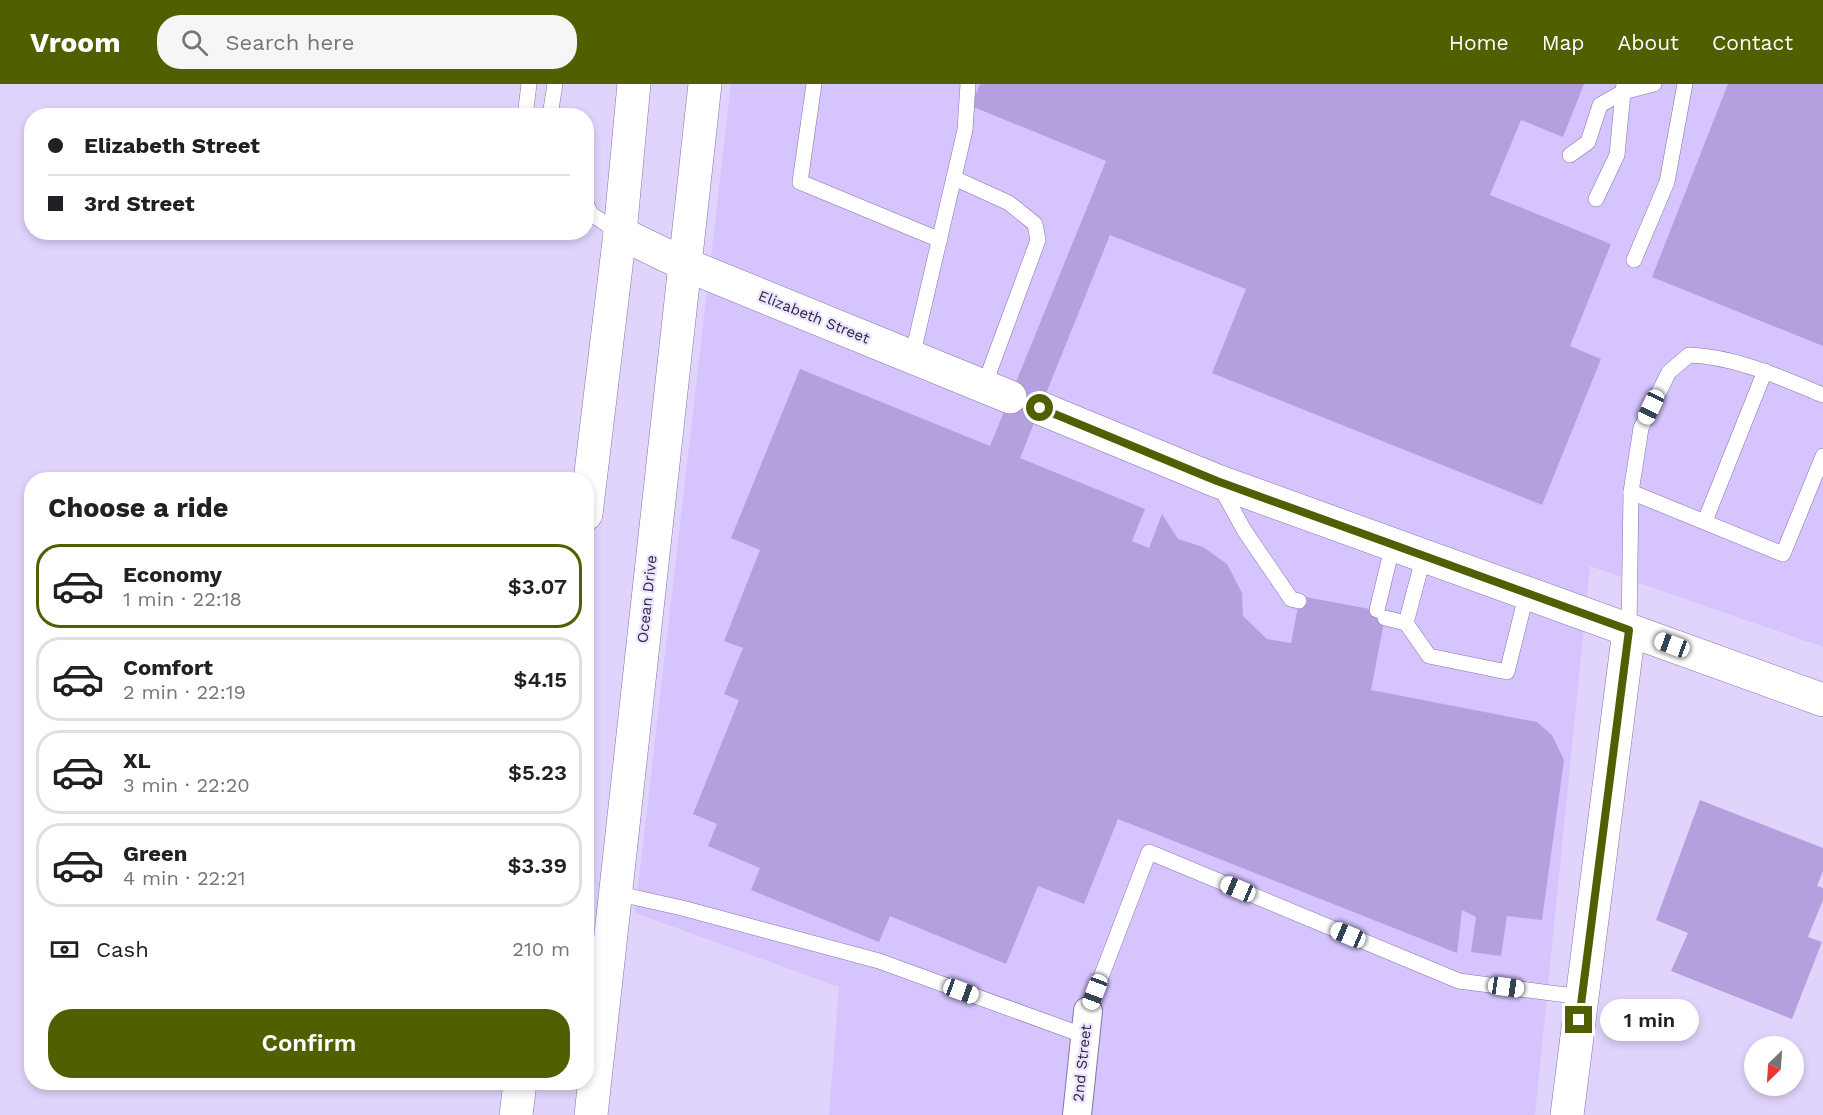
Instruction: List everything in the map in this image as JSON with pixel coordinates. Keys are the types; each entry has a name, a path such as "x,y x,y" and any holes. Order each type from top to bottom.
{"main road":[{"path":"591,472 620,232 634,84"},
{"name":"Ocean Drive","path":"594,1087 705,84"},
{"name":"Elizabeth Street","path":"620,232 684,264 1217,481 1823,700"},
{"path":"1567,1115 1629,630"},
{"path":"516,1115 519,1090"},
{"name":"Ocean Drive","path":"591,1115 594,1090"}],"street":[{"name":"2nd Street","path":"1077,1115 1086,1024"}],"lane":[{"path":"526,108 529,84"},
{"path":"551,108 555,84"},
{"path":"814,84 800,182 940,240"},
{"path":"912,357 965,130 968,84"},
{"path":"1570,155 1588,142 1600,105 1624,88 1654,84"},
{"path":"1634,260 1667,182 1685,84"},
{"path":"1596,199 1617,155 1624,88"},
{"path":"954,178 1009,202 1035,224 1038,240 1012,397"},
{"path":"594,215 620,232"},
{"path":"1629,630 1631,492 1641,428 1669,372 1689,355 1715,356 1765,371 1823,395"},
{"path":"1705,521 1765,371"},
{"path":"1631,492 1783,554 1823,456"},
{"path":"1217,481 1244,530 1291,599 1299,602"},
{"path":"1393,544 1381,614 1406,623 1429,656 1507,672 1527,592"},
{"path":"1406,623 1424,555"},
{"path":"615,893 682,908 879,961 1086,1024 1149,852 1459,981 1582,997"}],"shaded area":[{"path":"731,84 1823,84 1823,647 1590,566 1535,1115 829,1115 839,987 635,913"}],"building":[{"path":"980,84 1584,84 1563,137 1521,120 1490,195 1611,244 1570,346 1601,359 1542,505 1212,373 1246,289 1110,235 1020,458 1145,509 1132,541 1149,548 1162,514 1178,539 1203,547 1227,564 1242,593 1243,616 1267,639 1291,643 1300,596 1386,612 1371,690 1537,722 1552,735 1564,760 1542,920 1507,916 1501,956 1471,952 1476,917 1462,910 1457,953 1118,819 1084,904 1038,886 1006,964 890,916 879,942 751,890 760,868 708,846 717,824 693,814 739,700 724,694 743,648 724,641 760,550 731,538 800,369 990,446 1106,161 971,106"},
{"path":"1728,84 1823,84 1823,346 1652,277"},
{"path":"1700,800 1823,848 1823,871 1817,886 1823,888 1823,900 1808,937 1822,942 1792,1019 1671,971 1688,933 1656,920"}],"route":[{"path":"1040,408 1217,481 1629,630 1579,1020"}]}
